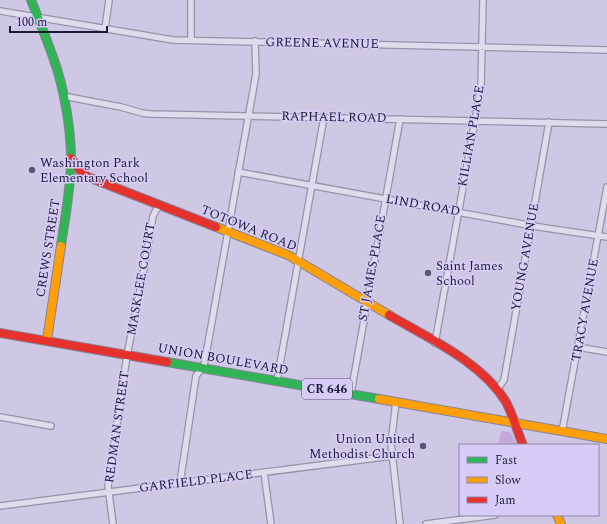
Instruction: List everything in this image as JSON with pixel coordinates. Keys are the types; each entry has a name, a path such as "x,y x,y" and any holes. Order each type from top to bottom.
{"main road":[{"path":"31,0 54,60 63,96 71,158"},
{"name":"TOTOWA ROAD","path":"71,158 81,172 88,177 298,261 456,355 483,374 497,390 506,403 523,444"},
{"name":"CREWS STREET","path":"47,340 70,186 71,158"},
{"name":"UNION BOULEVARD","path":"0,332 607,439"}],"street":[{"path":"105,29 110,0"},
{"path":"191,0 191,40"},
{"name":"KILLIAN PLACE","path":"435,343 481,87 483,0"},
{"name":"GREENE AVENUE","path":"0,11 173,40 607,50"},
{"path":"180,483 196,376 204,366 256,74 255,41"},
{"name":"RAPHAEL ROAD","path":"63,96 121,107 142,113 607,124"},
{"path":"277,381 324,117"},
{"name":"ST JAMES PLACE","path":"351,393 384,198 400,119"},
{"name":"YOUNG AVENUE","path":"497,390 504,380 549,122"},
{"name":"LIND ROAD","path":"238,172 530,225 607,237"},
{"name":"TRACY AVENUE","path":"562,432 607,187"},
{"name":"MASKLEE COURT","path":"127,354 153,216 160,206"},
{"path":"578,347 607,352"},
{"name":"REDMAN STREET","path":"113,524 108,486 127,354"},
{"path":"396,401 391,436 400,524"},
{"path":"0,417 51,426"},
{"name":"GARFIELD PLACE","path":"0,506 392,456"},
{"path":"264,472 271,524"},
{"path":"426,524 487,516"}],"shaded area":[{"path":"501,431 510,432 516,444 498,444"}],"traffic: fast":[{"path":"31,0 58,71 68,122 71,147 71,170 61,246"},
{"path":"167,362 379,399"}],"traffic: slow":[{"path":"216,227 288,255 389,315"},
{"path":"47,340 61,246"},
{"path":"379,399 607,439"},
{"path":"557,516 561,524"}],"traffic: jam":[{"path":"71,158 81,172 88,177 216,227"},
{"path":"389,315 453,352 483,375 496,388 506,402 523,444"},
{"path":"0,333 167,362"}],"place":[{"name":"Washington Park Elementary School","path":"32,170"},
{"name":"Saint James School","path":"428,273"},
{"name":"Union United Methodist Church","path":"423,446"}]}
